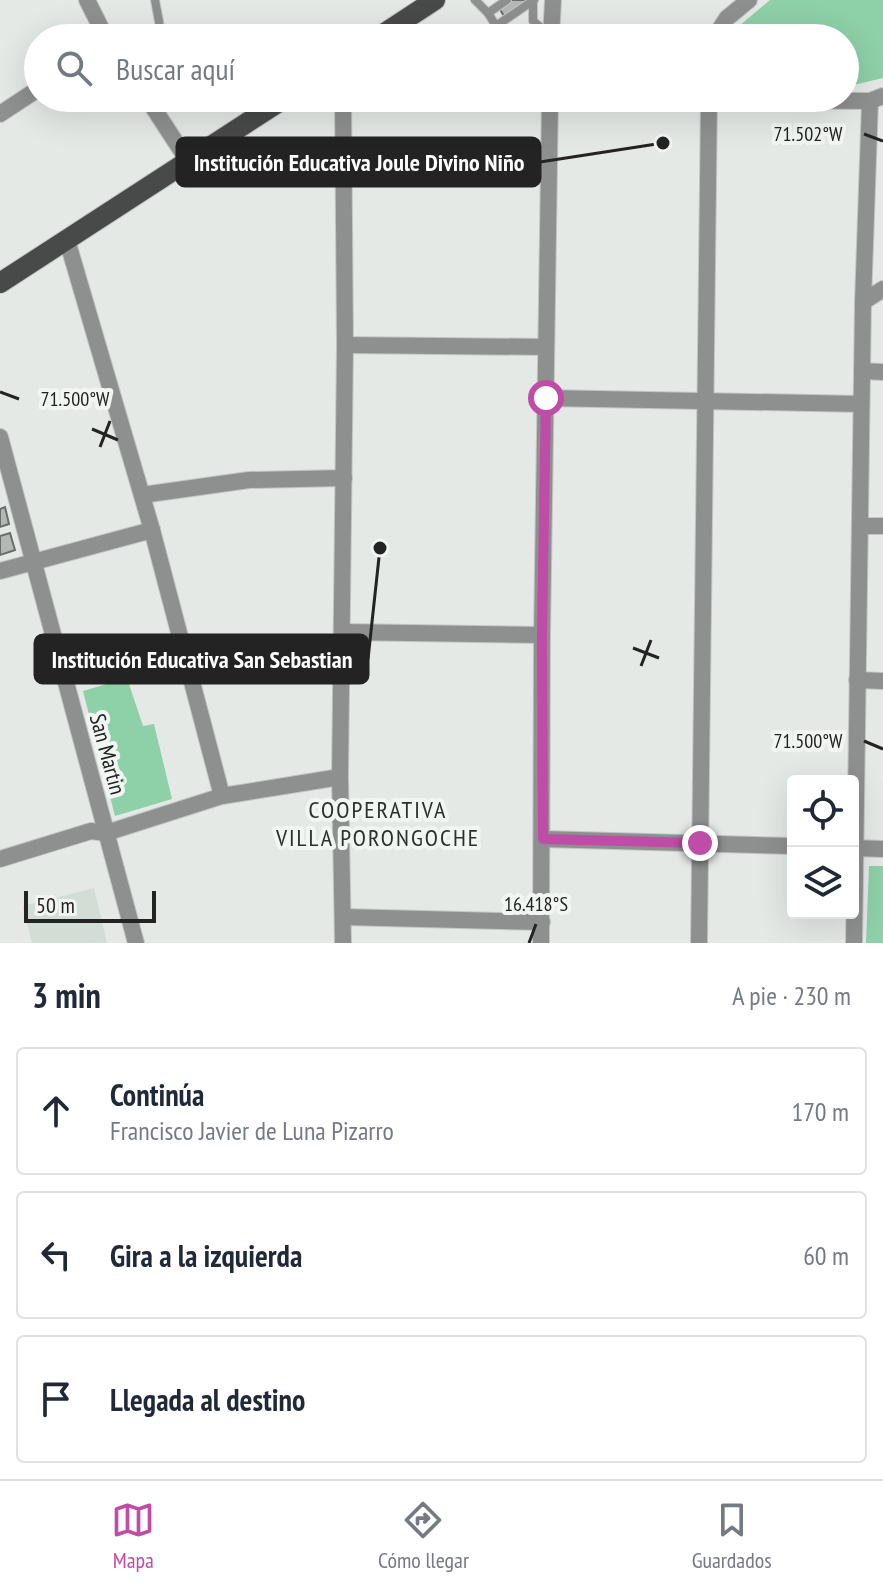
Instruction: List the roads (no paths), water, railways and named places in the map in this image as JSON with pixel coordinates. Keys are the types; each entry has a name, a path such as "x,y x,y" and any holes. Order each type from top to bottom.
{"main road":[{"path":"398,24 435,0"},
{"path":"0,283 263,112"}],"street":[{"path":"87,0 99,24"},
{"path":"552,24 553,0"},
{"path":"723,24 749,0"},
{"path":"0,114 24,98"},
{"path":"854,847 863,302 876,98"},
{"path":"156,112 188,161"},
{"path":"343,112 345,345 340,777 343,943"},
{"path":"541,943 550,112"},
{"path":"699,943 709,112"},
{"path":"67,240 152,530 222,796"},
{"path":"863,302 883,289"},
{"path":"345,345 546,347"},
{"path":"862,371 883,372"},
{"path":"546,398 861,404"},
{"name":"San Martin","path":"0,437 136,943"},
{"path":"142,495 249,480 344,478"},
{"path":"860,526 883,526"},
{"path":"0,571 152,530"},
{"path":"343,632 542,635"},
{"path":"857,680 883,681"},
{"path":"0,859 91,831 106,833 222,796 340,777"},
{"path":"543,839 787,846"},
{"path":"859,848 883,849"},
{"path":"343,917 542,922"},
{"path":"854,919 854,943"}],"lane":[{"path":"155,0 159,24"},
{"path":"475,0 495,24"},
{"path":"488,13 507,0"},
{"path":"499,24 533,0"},
{"path":"533,0 533,21 536,24"}],"place":[{"name":"Institución Educativa Joule Divino Niño","path":"663,143"},
{"name":"Institución Educativa San Sebastian","path":"380,548"}],"district":[{"name":"COOPERATIVA VILLA PORONGOCHE","path":"378,824"}]}
